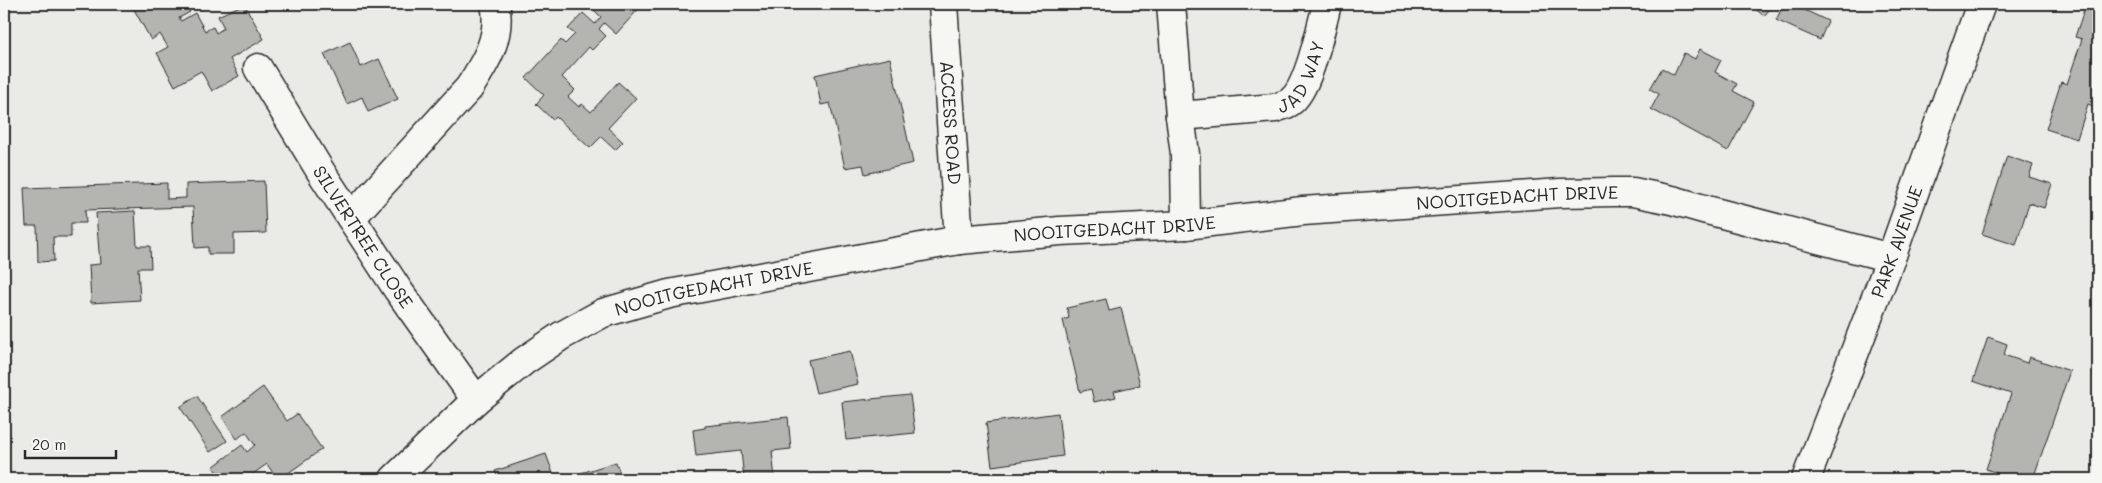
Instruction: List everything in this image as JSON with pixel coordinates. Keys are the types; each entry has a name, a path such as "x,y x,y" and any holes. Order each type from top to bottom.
{"street":[{"path":"351,218 473,82 492,45 498,19 495,4"},
{"name":"ACCESS ROAD","path":"943,4 959,240"},
{"path":"1172,4 1180,116 1185,154 1186,225"},
{"name":"JAD WAY","path":"1180,116 1275,108 1290,102 1300,90 1309,67 1327,4"},
{"name":"PARK AVENUE","path":"1806,479 1891,258 1981,4"},
{"name":"SILVERTREE CLOSE","path":"258,68 398,290 476,400"},
{"name":"NOOITGEDACHT DRIVE","path":"394,479 476,400 524,361 561,336 603,313 669,294 959,240 1060,231 1186,225 1313,210 1560,193 1633,192 1672,200 1891,258"}],"building":[{"path":"131,4 155,4 158,8 166,4 185,4 190,12 179,18 181,21 195,13 205,31 213,27 216,33 224,28 218,16 244,4 264,39 230,59 239,76 212,91 201,71 175,86 157,53 168,47 160,34 151,40"},
{"path":"588,4 643,4 616,34 604,23 599,29 606,36 592,50 589,47 562,77 575,90 568,97 579,107 582,104 591,112 618,82 636,98 608,128 623,142 615,150 601,137 590,148 556,117 553,120 536,104 544,95 526,78 561,40 565,44 575,34 568,29 583,13 595,24 601,17"},
{"path":"1749,4 1774,4 1764,16"},
{"path":"1784,4 1792,4 1828,21 1820,40 1776,20"},
{"path":"2086,4 2098,4 2098,108 2088,104 2077,139 2046,129 2061,82 2067,84 2082,39 2075,37"},
{"path":"350,42 361,67 379,59 398,99 368,112 362,97 347,104 324,54"},
{"path":"1700,49 1721,60 1715,72 1737,84 1733,91 1754,102 1728,151 1651,109 1659,94 1650,89 1662,68 1674,75 1684,53 1695,59"},
{"path":"890,58 913,163 865,174 863,165 845,168 830,103 821,105 815,75"},
{"path":"2007,156 2033,165 2029,177 2052,184 2044,208 2029,203 2016,245 1982,234"},
{"path":"264,181 266,233 234,234 234,254 208,254 208,247 195,248 193,207 85,210 86,223 71,223 71,237 53,237 54,261 38,262 37,226 26,226 24,188 167,183 167,199 186,198 186,184"},
{"path":"135,211 137,246 150,246 151,268 138,268 140,300 91,303 89,265 100,264 96,213"},
{"path":"1106,299 1109,311 1121,308 1140,385 1114,391 1116,397 1094,402 1091,389 1080,392 1063,320 1069,318 1067,308"},
{"path":"1988,337 2007,344 2004,355 2027,363 2029,357 2070,371 2033,479 2014,479 1986,469 2011,394 1973,381"},
{"path":"850,351 858,384 816,393 808,360"},
{"path":"263,387 287,421 297,414 322,449 280,479 277,479 267,464 246,479 222,479 213,467 242,445 247,452 255,445 246,432 237,439 222,417"},
{"path":"910,395 915,433 846,440 842,402"},
{"path":"197,396 227,441 210,452 180,407"},
{"path":"1058,413 1063,456 992,466 986,423"},
{"path":"788,417 791,449 772,451 775,479 744,479 741,451 696,456 693,430 705,428 705,426"},
{"path":"546,454 555,479 497,479 495,471"},
{"path":"616,462 622,479 562,479"}]}
